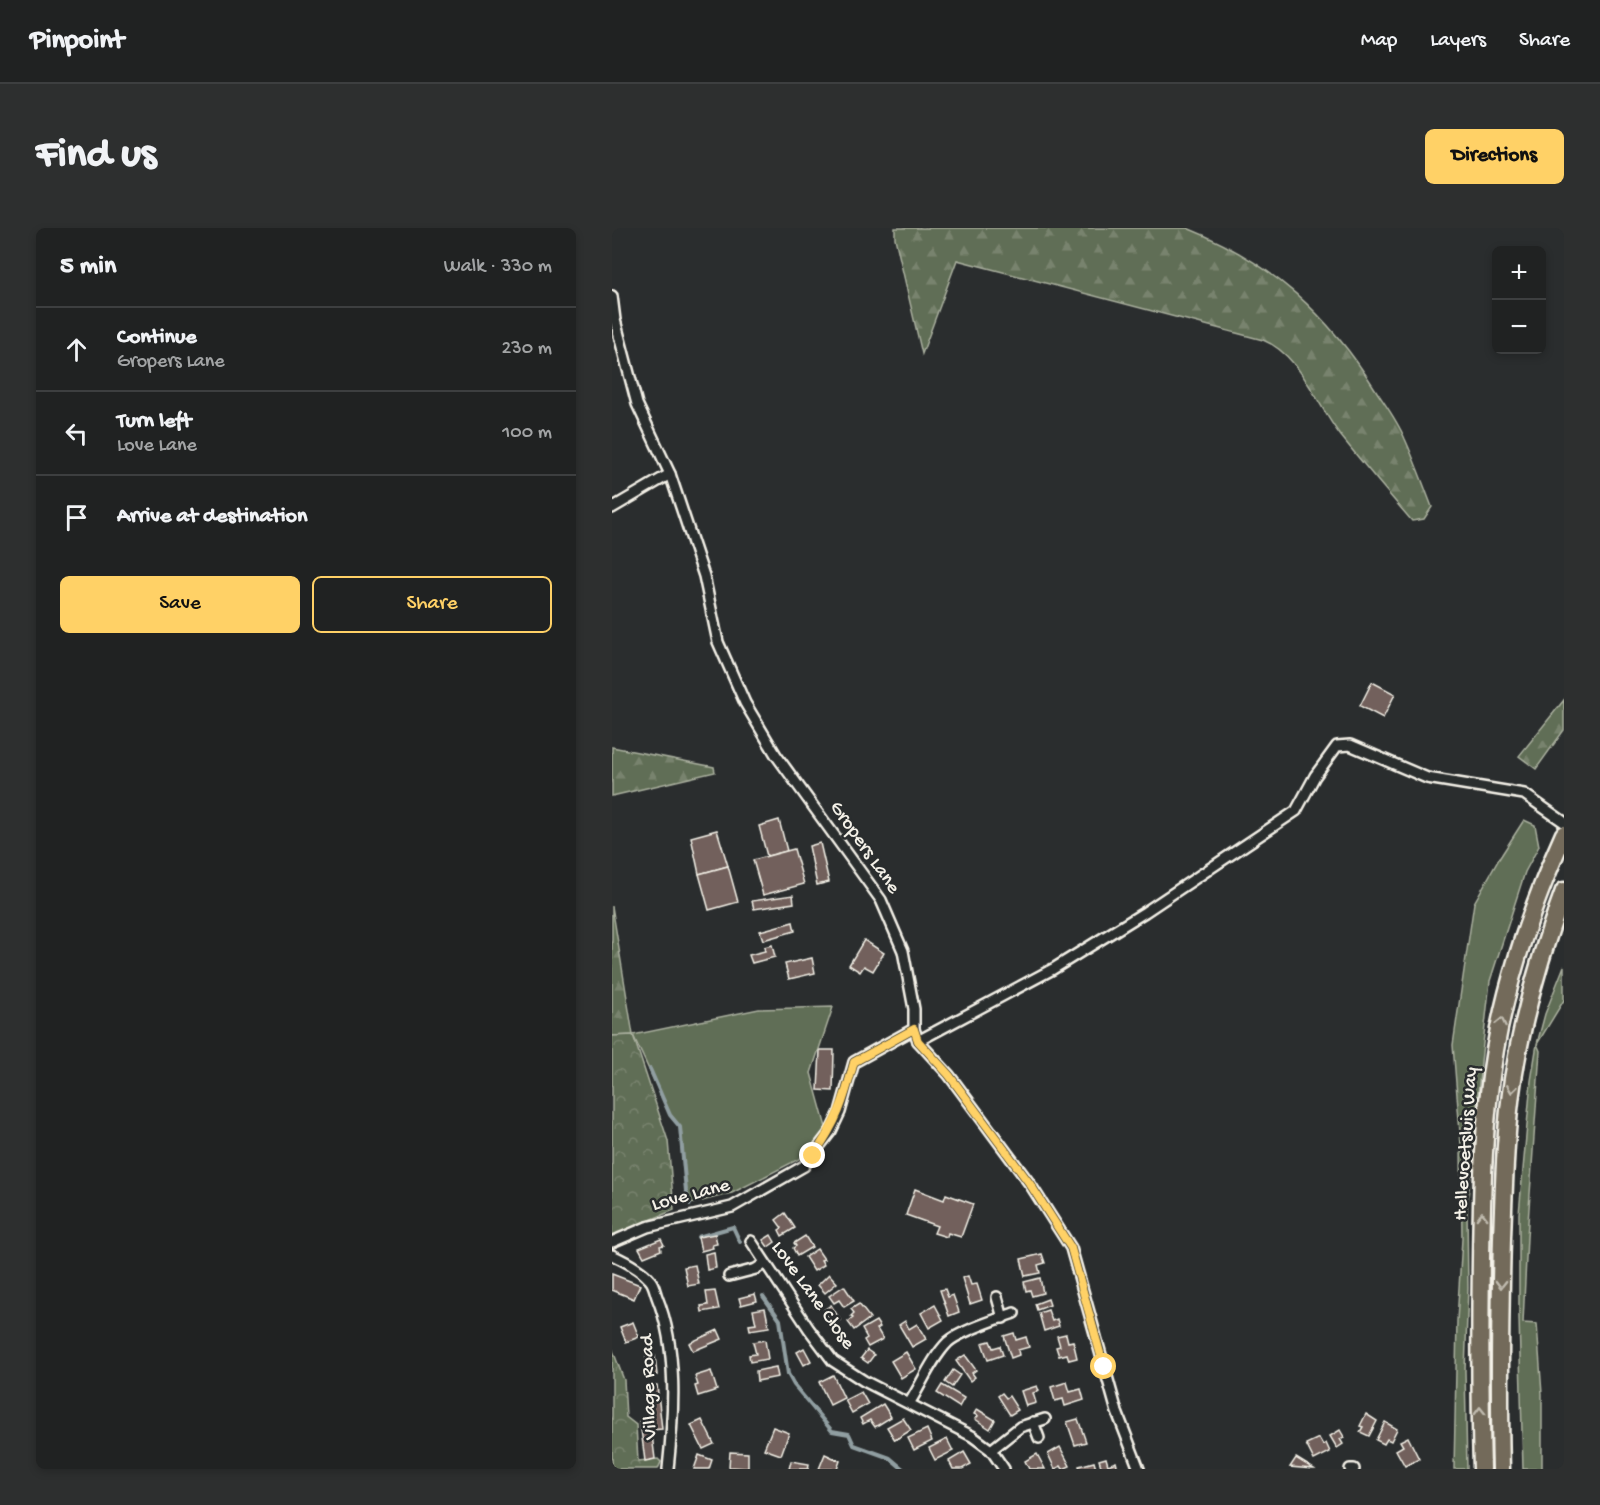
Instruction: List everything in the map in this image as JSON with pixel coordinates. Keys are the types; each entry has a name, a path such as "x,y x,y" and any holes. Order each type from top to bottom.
{"highway":[{"name":"Hellevoetsluis Way","path":"1482,1469 1479,1350 1482,1176 1490,1083 1498,1037 1519,950 1533,907 1564,834"},
{"name":"Hellevoetsluis Way","path":"1501,1469 1499,1373 1501,1275 1510,1107 1522,1030 1532,987 1564,891"}],"street":[{"name":"Gropers Lane","path":"612,296 615,320 637,404 670,474 704,576 718,642 745,703 776,755 881,900 903,951 914,1009 914,1029 918,1041 949,1075 1030,1184 1071,1248 1117,1412 1139,1467"},
{"path":"612,508 670,474"},
{"path":"918,1041 1053,969 1145,912 1296,811 1315,776 1337,746 1350,745 1427,778 1524,794 1564,822"},
{"name":"Love Lane","path":"612,1242 647,1227 732,1207 804,1166 831,1131 840,1112 854,1062 914,1029"},
{"name":"Love Lane Close","path":"751,1241 833,1361 864,1381 910,1402 972,1436 991,1450"},
{"name":"Village Road","path":"612,1255 628,1263 651,1281 665,1315 671,1358 673,1412 669,1469"},
{"path":"729,1276 756,1269 765,1263"},
{"path":"997,1297 1003,1318"},
{"path":"910,1402 950,1340 1014,1313"},
{"path":"1004,1469 991,1450 1020,1427 1045,1419"},
{"path":"1034,1422 1039,1438"}],"green space":[{"path":"895,228 1187,228 1218,242 1246,257 1296,294 1339,339 1359,364 1399,427 1432,507 1424,519 1412,521 1332,424 1298,369 1276,347 1263,340 957,260 922,354 895,238"},
{"path":"1564,700 1564,730 1536,769 1519,756"},
{"path":"612,747 714,767 715,772 612,796"},
{"path":"1524,820 1535,825 1539,846 1525,872 1490,981 1467,1210 1468,1288 1465,1371 1467,1469 1454,1469 1457,1321 1462,1239 1461,1145 1453,1045 1474,903"},
{"path":"612,906 633,1035 612,1036"},
{"path":"1564,966 1564,1000 1537,1044 1545,1014"},
{"path":"833,1007 811,1073 827,1131 801,1158 732,1193 690,1204 686,1191 680,1127 670,1115 633,1035 759,1009"},
{"path":"633,1035 668,1141 674,1210 612,1236 612,1036"},
{"path":"1537,1044 1540,1051 1523,1323 1537,1324 1542,1394 1542,1469 1523,1469 1519,1214 1531,1081"},
{"path":"612,1348 624,1380 626,1417 636,1425 638,1461 658,1459 661,1462 658,1469 612,1469"}],"building":[{"path":"1372,682 1395,694 1383,718 1360,706"},
{"path":"779,820 787,851 767,856 759,826"},
{"path":"717,830 728,866 699,874 691,837"},
{"path":"820,843 829,882 817,885 809,846"},
{"path":"794,849 804,884 763,895 753,860"},
{"path":"728,866 738,902 709,910 699,874"},
{"path":"793,895 794,903 754,909 752,901"},
{"path":"793,922 795,931 763,940 760,931"},
{"path":"864,940 884,953 873,971 864,966 860,972 849,965"},
{"path":"772,945 775,957 752,963 749,955 765,951 764,947"},
{"path":"812,958 815,973 789,979 785,964"},
{"path":"820,1050 834,1050 833,1091 818,1090"},
{"path":"915,1189 944,1200 946,1194 973,1204 961,1237 948,1233 947,1237 934,1233 937,1226 906,1215"},
{"path":"785,1213 795,1228 782,1236 779,1230 782,1228 776,1220"},
{"path":"715,1234 717,1244 712,1245 713,1248 701,1251 698,1237"},
{"path":"771,1235 775,1242 768,1247 763,1240"},
{"path":"805,1236 812,1247 797,1256 793,1248 796,1246 794,1243"},
{"path":"661,1239 664,1245 660,1246 661,1250 644,1257 639,1248"},
{"path":"817,1249 824,1259 821,1260 824,1265 814,1271 805,1257"},
{"path":"714,1252 716,1268 707,1270 705,1254"},
{"path":"1042,1254 1045,1263 1038,1265 1040,1273 1025,1276 1021,1259"},
{"path":"695,1265 699,1284 688,1286 684,1267"},
{"path":"612,1274 640,1285 634,1299 612,1290"},
{"path":"829,1274 837,1283 825,1293 818,1285"},
{"path":"968,1276 971,1285 977,1284 982,1300 970,1304 962,1278"},
{"path":"1040,1278 1043,1293 1032,1296 1030,1290 1026,1291 1024,1282"},
{"path":"844,1286 854,1301 844,1307 839,1300 834,1303 829,1296"},
{"path":"945,1289 948,1297 953,1295 959,1312 949,1316 940,1290"},
{"path":"715,1291 719,1309 702,1312 701,1306 708,1305 706,1292"},
{"path":"755,1294 757,1301 741,1305 739,1298"},
{"path":"1048,1299 1050,1305 1037,1310 1035,1304"},
{"path":"859,1304 870,1318 854,1330 848,1322 853,1318 851,1316 854,1313 851,1309"},
{"path":"831,1305 840,1320 833,1324 824,1310"},
{"path":"935,1305 943,1320 929,1328 921,1313"},
{"path":"765,1308 769,1327 750,1330 749,1325 756,1324 753,1310"},
{"path":"1048,1310 1052,1321 1057,1319 1059,1326 1044,1331 1039,1313"},
{"path":"876,1321 880,1327 877,1329 883,1339 868,1347 864,1340 867,1338 862,1329"},
{"path":"905,1321 909,1329 917,1324 926,1339 912,1347 899,1325"},
{"path":"633,1322 639,1337 626,1342 620,1327"},
{"path":"718,1330 722,1339 693,1351 689,1343"},
{"path":"1014,1333 1016,1340 1026,1337 1029,1347 1018,1350 1019,1355 1011,1358 1004,1336"},
{"path":"1066,1334 1068,1342 1073,1341 1077,1358 1069,1360 1067,1354 1059,1356 1056,1347 1060,1346 1057,1336"},
{"path":"765,1340 768,1359 750,1362 749,1355 756,1354 753,1342"},
{"path":"990,1341 993,1348 1000,1346 1003,1355 988,1360 982,1343"},
{"path":"804,1348 811,1361 804,1365 797,1352"},
{"path":"867,1350 874,1355 868,1363 861,1358"},
{"path":"906,1352 916,1369 901,1378 891,1361"},
{"path":"965,1355 976,1370 972,1373 975,1377 970,1381 956,1361"},
{"path":"655,1356 657,1375 648,1376 646,1357"},
{"path":"776,1367 778,1377 757,1381 756,1371"},
{"path":"953,1370 960,1375 952,1387 945,1382"},
{"path":"711,1371 717,1390 698,1396 695,1376"},
{"path":"833,1375 844,1398 830,1405 819,1382"},
{"path":"1067,1382 1070,1392 1081,1389 1084,1400 1065,1406 1063,1399 1055,1401 1051,1387"},
{"path":"657,1385 662,1429 651,1430 647,1386"},
{"path":"942,1385 964,1398 959,1407 937,1393"},
{"path":"1037,1386 1039,1391 1033,1393 1036,1403 1026,1406 1021,1391"},
{"path":"861,1392 868,1404 852,1413 845,1400"},
{"path":"1002,1393 1006,1398 1009,1396 1018,1410 1010,1415 998,1396"},
{"path":"883,1404 891,1417 875,1427 870,1420 863,1424 860,1418"},
{"path":"977,1409 995,1420 990,1429 975,1419 978,1416 974,1414"},
{"path":"1366,1414 1377,1421 1369,1436 1360,1432 1363,1427 1360,1426"},
{"path":"903,1418 911,1430 895,1440 887,1427"},
{"path":"650,1419 655,1459 645,1461 640,1421"},
{"path":"1078,1419 1086,1442 1075,1445 1067,1422"},
{"path":"702,1420 714,1444 703,1449 691,1425"},
{"path":"1385,1422 1397,1429 1391,1441 1387,1439 1384,1444 1376,1440"},
{"path":"773,1427 789,1433 781,1455 764,1449"},
{"path":"927,1429 932,1441 914,1450 908,1438"},
{"path":"1340,1430 1344,1437 1340,1439 1343,1444 1337,1448 1330,1436"},
{"path":"1408,1437 1419,1459 1405,1466 1396,1450 1403,1446 1400,1441"},
{"path":"1319,1438 1323,1445 1326,1443 1330,1452 1314,1460 1306,1444"},
{"path":"947,1439 953,1451 935,1460 929,1448"},
{"path":"1060,1447 1070,1466 1055,1469 1048,1454"},
{"path":"730,1452 748,1453 748,1468 729,1467"},
{"path":"964,1452 971,1464 962,1469 953,1469 949,1461"},
{"path":"825,1454 840,1461 837,1469 819,1469"},
{"path":"1037,1454 1045,1469 1029,1469 1025,1461"},
{"path":"699,1455 712,1460 709,1469 694,1469"},
{"path":"1106,1458 1108,1465 1116,1462 1118,1469 1102,1469 1099,1460"},
{"path":"1296,1458 1314,1469 1290,1467"},
{"path":"791,1461 809,1464 808,1469 789,1469"},
{"path":"1094,1462 1096,1469 1080,1469 1079,1466"}],"waterway":[{"path":"650,1069 670,1115 680,1127 686,1191 690,1204"},
{"path":"698,1237 733,1227 740,1242"},
{"path":"763,1296 780,1320 788,1374 794,1385 832,1431 849,1434 854,1445 890,1458 903,1469"}],"route":[{"path":"813,1156 831,1131 840,1112 854,1062 914,1029 918,1041 949,1075 1030,1184 1071,1248 1104,1367"}]}
